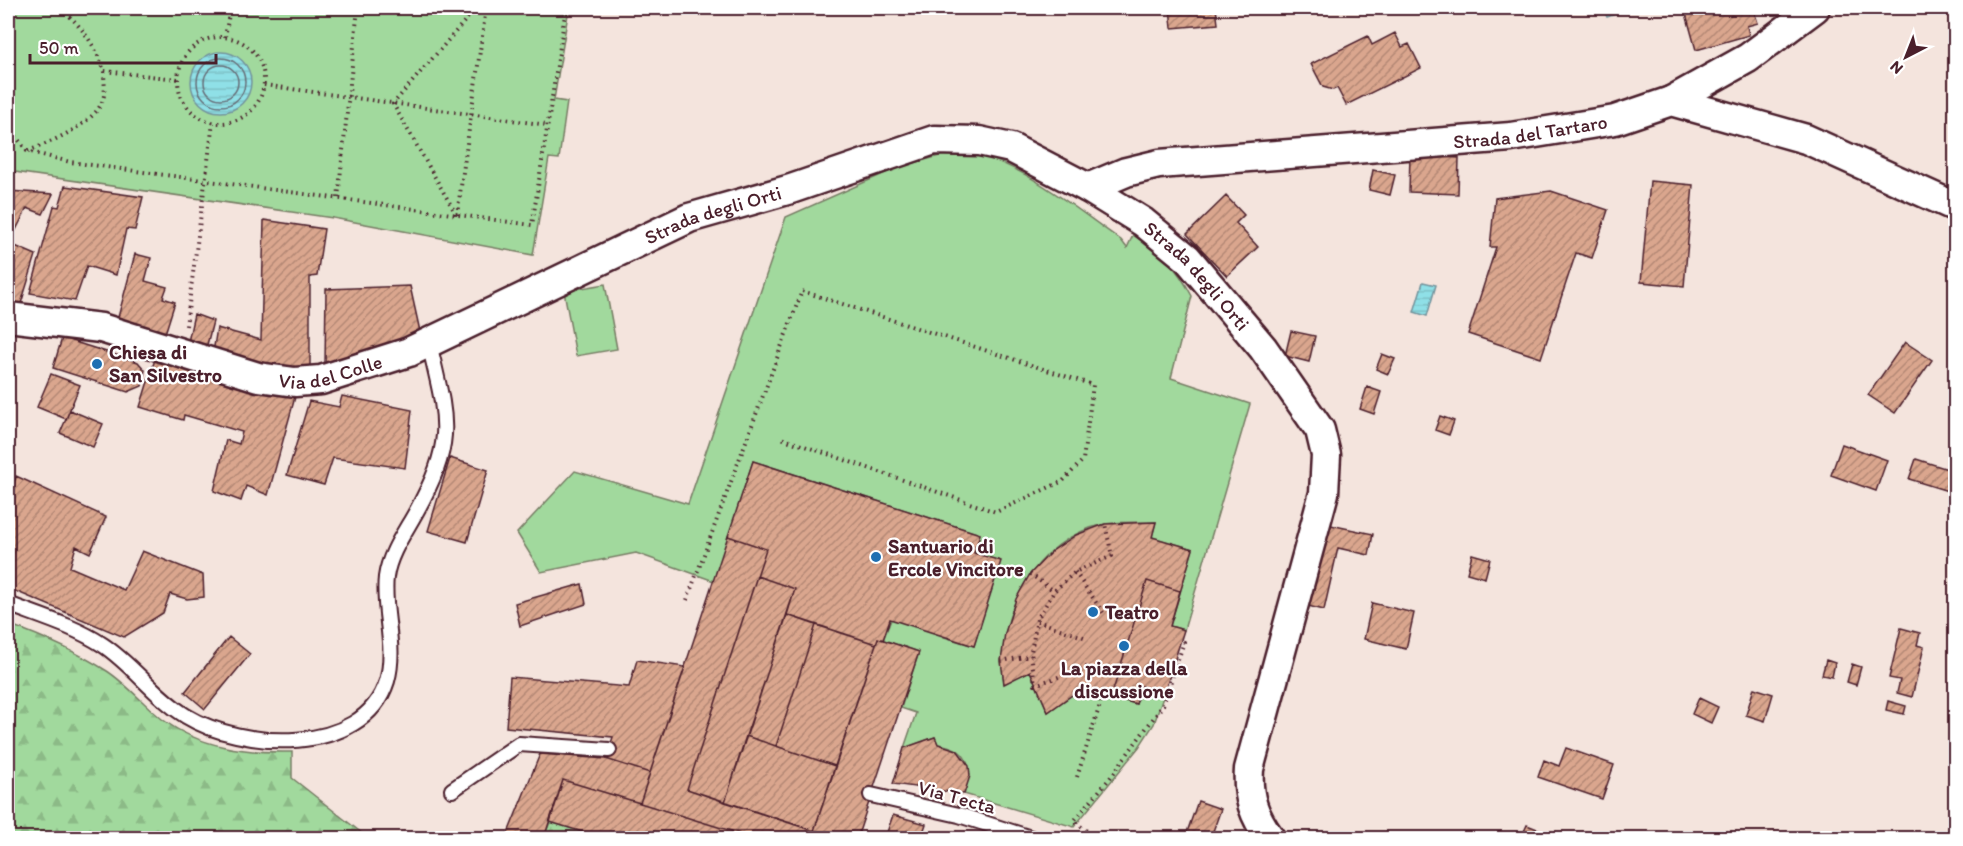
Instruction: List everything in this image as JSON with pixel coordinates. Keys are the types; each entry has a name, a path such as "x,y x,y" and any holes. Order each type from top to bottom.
{"street":[{"name":"Strada del Tartaro","path":"1088,188 1126,172 1159,164 1511,137 1615,120 1671,101 1756,52 1815,8"},
{"path":"1671,101 1806,139 1956,207"},
{"name":"Strada degli Orti","path":"635,243 689,218 791,189 934,140 968,140 1004,146 1088,188 1143,222 1187,258 1278,368 1320,430 1324,441 1327,468 1321,508 1248,769 1249,797 1253,811 1270,838"},
{"name":"Via del Colle","path":"8,317 101,328 258,377 311,382 378,364 429,343 635,243"}],"lane":[{"path":"8,604 101,644 184,715 208,728 238,737 290,740 333,734 347,728 364,716 377,700 387,681 391,641 387,571 434,476 445,440 445,410 429,343"},
{"path":"453,790 519,744 609,750"},
{"name":"Via Tecta","path":"871,795 959,816 1031,838"}],"path":[{"path":"27,152 54,141 93,116 103,100 104,71 96,47 81,27 61,8"},
{"path":"225,37 230,8"},
{"path":"338,198 358,8"},
{"path":"393,104 476,8"},
{"path":"457,214 486,8"},
{"path":"8,126 27,152 70,162 532,225 566,8"},
{"path":"225,37 238,40 258,59 264,72 264,86 260,99 252,111 240,119 227,123 213,123 201,119 188,107 179,91 178,79 181,65 188,53 211,38 225,37"},
{"path":"104,71 178,79"},
{"path":"264,86 547,125"},
{"path":"393,104 457,214"},
{"path":"183,354 213,123"},
{"path":"687,600 802,291 1094,385 1083,460 1063,481 996,512 781,438"},
{"path":"1087,667 1035,685 1031,656 1037,621 1054,591 1076,572 1112,556 1105,524"},
{"path":"1076,572 1104,614"},
{"path":"1030,574 1054,591"},
{"path":"1037,621 1086,638"},
{"path":"1096,838 1074,821 1110,778 1162,705 1184,642 1181,641"},
{"path":"1001,661 1031,656"},
{"path":"1077,777 1105,688"}],"green space":[{"path":"8,8 569,8 554,100 567,102 559,159 549,158 533,255 333,218 8,171"},
{"path":"954,152 998,161 1042,184 1121,240 1127,248 1133,235 1160,254 1174,268 1192,296 1171,378 1250,404 1184,630 1170,626 1193,549 1152,537 1156,522 1105,524 1080,532 1058,545 1024,584 1013,607 1006,632 1003,658 1004,683 1030,671 1048,712 1082,688 1136,704 1142,686 1164,694 1154,724 1139,747 1074,827 964,794 968,768 963,755 949,746 938,744 935,737 904,748 916,713 901,708 919,652 883,640 924,536 944,637 974,646 1000,561 974,553 980,534 753,461 714,581 636,553 541,572 517,533 575,471 688,504 786,217 899,167"},
{"path":"605,284 617,349 576,356 564,291"},
{"path":"8,624 59,644 95,663 121,682 162,719 192,737 241,750 292,752 292,778 368,838 8,838"},
{"path":"550,822 602,838 544,838"}],"water":[{"path":"1603,8 1632,8 1607,17"},
{"path":"221,52 233,54 246,65 251,82 249,94 238,107 221,112 209,110 196,99 191,82 193,70 204,57"},
{"path":"1423,282 1436,285 1427,316 1414,312"}],"building":[{"path":"1170,8 1216,8 1218,24 1172,28"},
{"path":"1753,8 1758,23 1747,26 1749,35 1696,50 1685,10"},
{"path":"1395,33 1402,47 1409,44 1421,68 1346,105 1337,88 1333,90 1323,87 1311,64 1368,36 1372,45"},
{"path":"1410,155 1459,158 1458,194 1409,192"},
{"path":"1373,170 1395,175 1390,195 1369,190"},
{"path":"1650,181 1693,185 1684,286 1641,282"},
{"path":"65,186 143,197 135,230 126,229 116,275 87,266 75,301 30,293 54,206 59,207"},
{"path":"8,191 53,194 43,214 27,208 16,230 12,229 8,241"},
{"path":"1551,191 1608,210 1592,258 1576,253 1541,358 1468,334 1496,247 1490,247 1495,198"},
{"path":"1226,196 1244,215 1236,223 1258,247 1227,276 1187,234"},
{"path":"264,220 324,229 317,276 310,277 310,368 268,373 212,359 217,328 261,340"},
{"path":"8,243 36,255 19,310 8,307"},
{"path":"135,254 151,258 145,281 167,287 163,298 175,302 163,340 117,321"},
{"path":"410,286 421,336 397,350 348,355 348,364 325,365 326,289"},
{"path":"194,314 213,321 206,349 188,342"},
{"path":"1291,331 1315,336 1309,362 1285,356"},
{"name":"Chiesa di San Silvestro","path":"62,338 138,362 145,370 142,386 128,392 53,368"},
{"path":"1905,342 1932,360 1895,413 1868,395"},
{"path":"1382,354 1395,359 1388,374 1376,369"},
{"path":"156,356 295,397 268,495 246,486 241,501 214,491 226,440 239,444 242,432 184,415 183,420 140,407"},
{"path":"51,374 80,385 66,419 37,407"},
{"path":"1367,387 1381,392 1374,414 1360,409"},
{"path":"342,396 412,410 405,468 333,458 324,485 287,475 309,401 339,407"},
{"path":"70,410 103,424 93,447 60,433"},
{"path":"1440,416 1454,421 1449,435 1435,430"},
{"path":"1842,444 1887,460 1876,491 1831,475"},
{"path":"450,458 488,470 467,542 428,531"},
{"path":"1916,459 1954,471 1948,491 1909,479"},
{"name":"Santuario di Ercole Vincitore","path":"753,461 980,534 974,553 1001,561 974,646 890,619 883,640 878,638 876,644 787,615 795,589 757,576 766,549 728,536"},
{"path":"16,476 106,517 90,553 76,546 70,567 124,590 142,551 203,575 204,597 187,599 170,594 163,613 124,637 8,588 8,486 12,488"},
{"name":"Teatro","path":"1156,522 1152,537 1193,549 1170,626 1184,630 1164,694 1142,686 1136,704 1082,688 1048,712 1030,671 1004,684 1001,661 1005,633 1016,599 1030,574 1052,551 1076,535 1105,524"},
{"path":"1326,524 1373,534 1369,555 1338,548 1324,610 1308,606"},
{"path":"728,536 766,549 687,789 836,838 754,838 640,803"},
{"path":"1472,554 1490,559 1485,578 1467,573"},
{"path":"757,576 795,589 725,802 687,789"},
{"path":"1147,581 1180,591 1170,626 1184,630 1164,694 1142,686 1136,704 1111,697"},
{"path":"582,584 586,604 520,626 515,603"},
{"path":"1372,603 1414,613 1406,649 1364,639"},
{"path":"787,615 816,625 776,746 746,736"},
{"path":"816,625 876,644 835,766 776,746"},
{"path":"1901,628 1920,633 1917,645 1924,647 1912,697 1897,693 1900,680 1889,678"},
{"path":"229,637 250,654 205,709 185,692"},
{"path":"878,638 919,652 857,838 836,838 814,831"},
{"path":"637,660 685,667 650,773 606,759 613,737 506,727 510,677 629,687"},
{"path":"1826,660 1835,663 1832,677 1822,675"},
{"path":"1852,664 1861,667 1856,685 1847,682"},
{"path":"1754,688 1773,694 1765,721 1746,715"},
{"path":"1699,698 1718,707 1711,723 1692,714"},
{"path":"1888,701 1906,706 1904,714 1886,710"},
{"path":"746,736 835,766 814,831 725,802"},
{"path":"935,737 938,744 957,750 969,766 970,776 964,794 893,784 904,748"},
{"path":"1566,748 1614,765 1602,799 1538,777 1544,760 1559,766"},
{"path":"540,754 606,759 650,773 640,803 563,780 544,838 506,838"},
{"path":"563,780 754,838 602,838 550,822"},
{"path":"1198,801 1221,809 1211,837 1215,838 1185,838"},
{"path":"893,815 926,824 921,838 885,838"},
{"path":"1527,825 1560,838 1521,838"}],"place":[{"name":"Chiesa di San Silvestro","path":"97,364"},
{"name":"Santuario di Ercole Vincitore","path":"876,557"},
{"name":"Teatro","path":"1093,612"},
{"name":"La piazza della discussione","path":"1124,646"}]}
